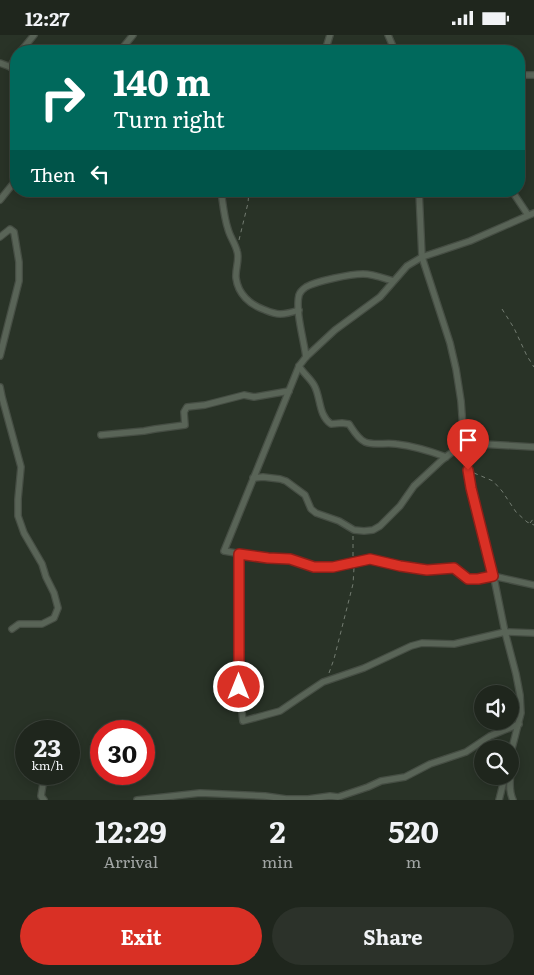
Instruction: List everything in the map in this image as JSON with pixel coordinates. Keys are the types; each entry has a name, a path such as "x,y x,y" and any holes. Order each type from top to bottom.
{"street":[{"path":"25,45 34,35"},
{"path":"0,64 10,67"},
{"path":"0,200 10,188"},
{"path":"222,197 227,227 237,250 236,279 247,301 256,307 274,313 290,313 299,310"},
{"path":"419,197 422,257 452,352 471,488 518,685"},
{"path":"517,197 531,214 470,241 422,257 407,266 380,297 335,330 306,357 299,366 224,551 268,558 290,559 314,567 333,567 370,559 427,570 454,568 468,579 493,576 534,585"},
{"path":"0,237 10,229 14,232 19,262 19,281 0,356"},
{"path":"306,357 299,310 301,291 307,286 341,277 363,274 393,281"},
{"path":"299,366 315,387 326,421 331,424 349,424 365,442 412,446 446,457"},
{"path":"0,387 21,467 18,516 24,533 42,564 58,608 54,618 42,624 19,624 12,629"},
{"path":"101,435 185,425 184,412 187,407 205,405 244,395 254,397 289,391"},
{"path":"253,478 263,477 286,481 305,495 311,509 316,513 334,519 354,530 364,531 380,527 400,506 414,485 464,443 534,447"},
{"path":"239,554 239,687 243,721 280,711 319,683 364,668 417,644 454,644 505,632 534,633"},
{"path":"519,690 521,713 519,720"},
{"path":"138,800 200,793 265,796 286,799 338,797 381,781 405,777 430,764 466,752 490,736 504,730"},
{"path":"43,785 41,796 44,800"},
{"path":"499,800 503,785"},
{"path":"510,785 513,800"}],"path":[{"path":"237,250 248,197"},
{"path":"502,309 534,367"},
{"path":"468,470 493,481 516,512 534,525"},
{"path":"530,523 534,518"},
{"path":"326,680 334,659 354,584 354,530"}],"route":[{"path":"239,687 239,554 285,558 322,568 373,559 427,570 451,567 458,570 468,579 493,576 468,470"}]}
